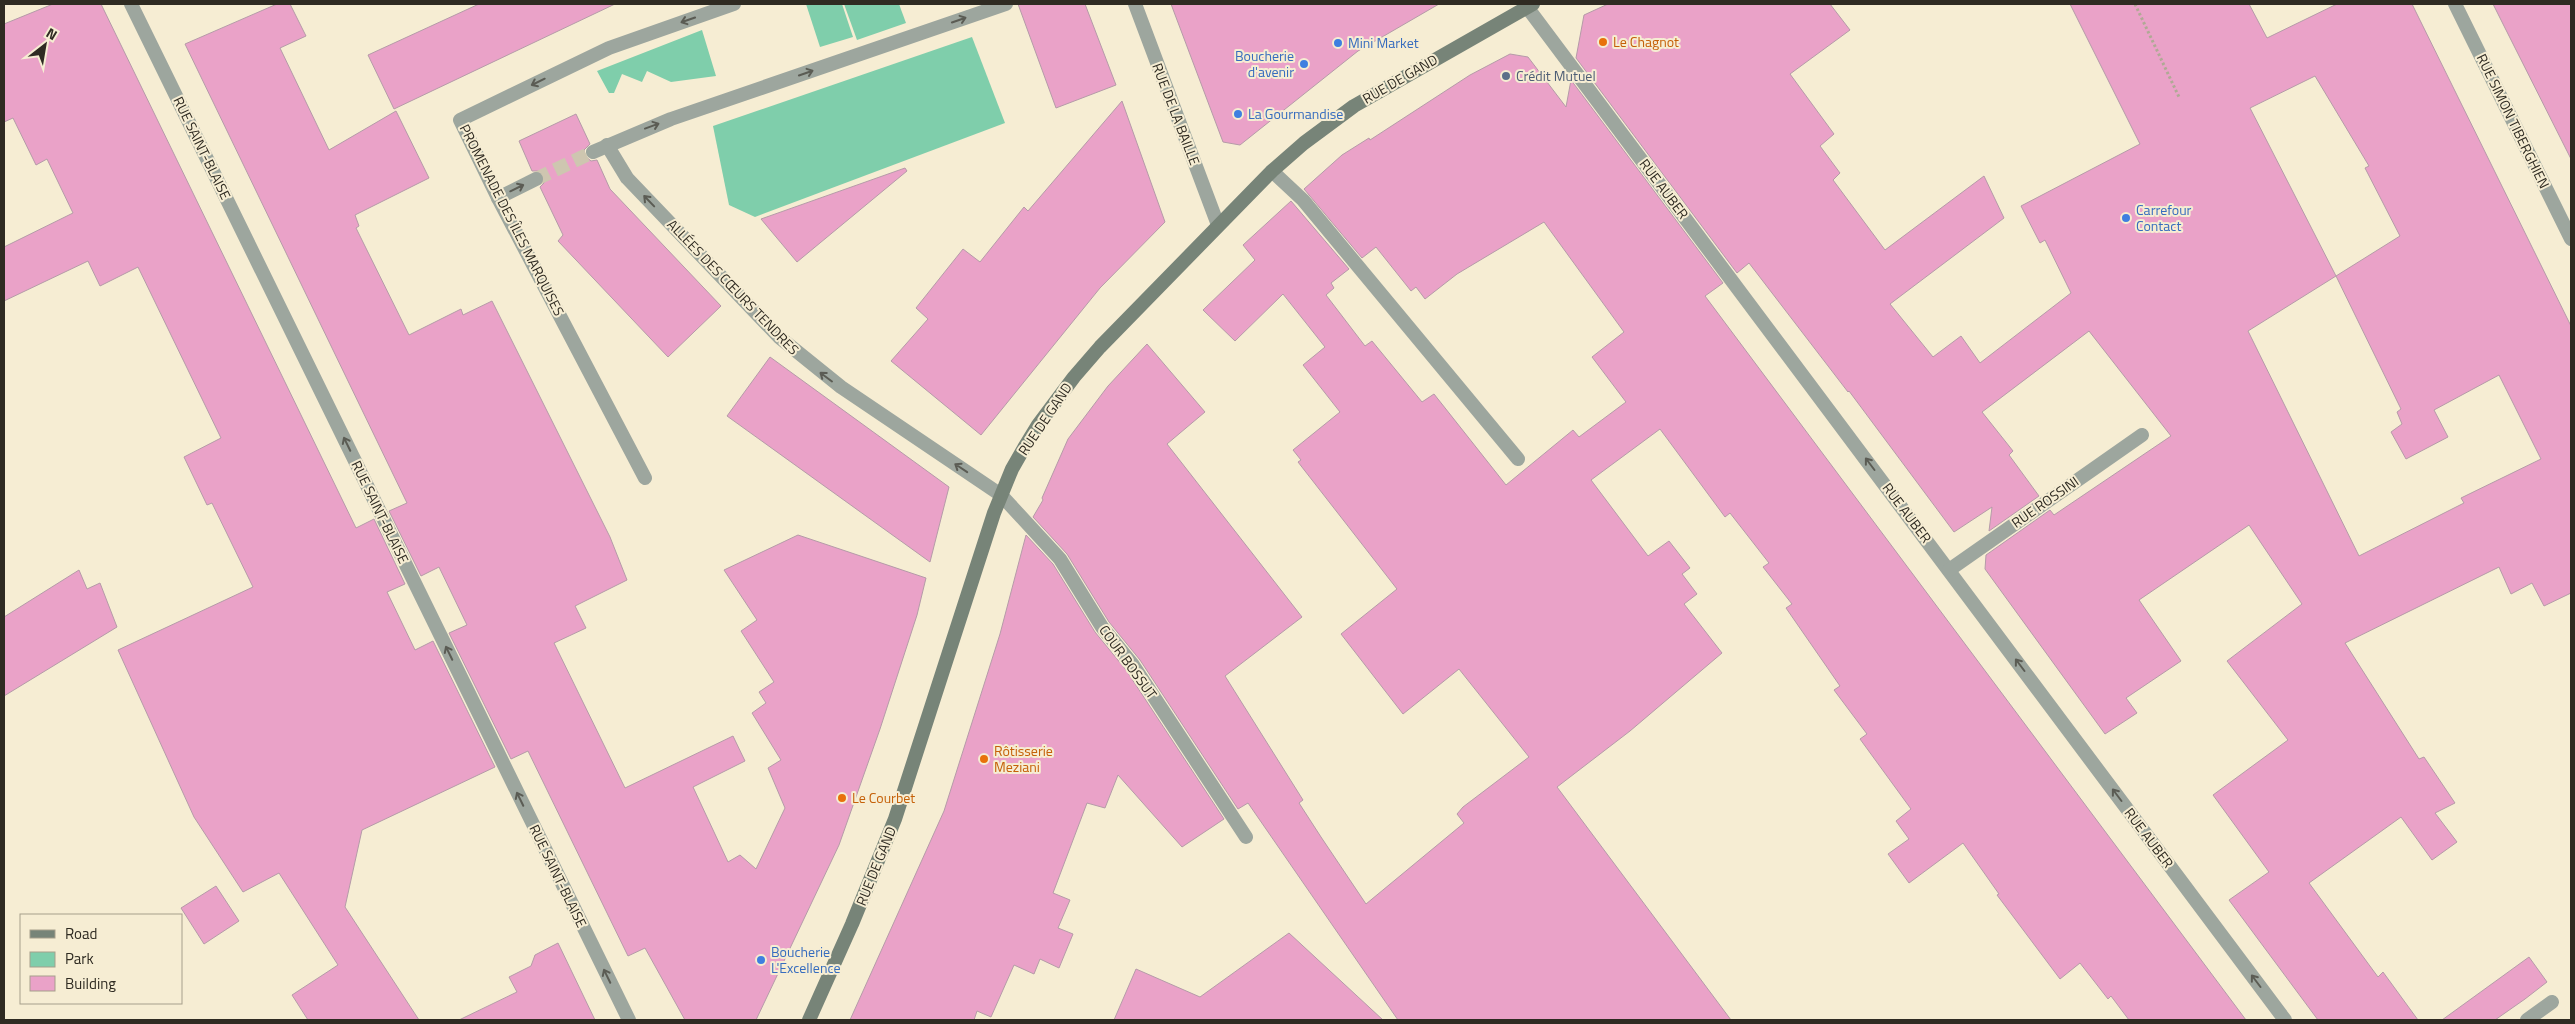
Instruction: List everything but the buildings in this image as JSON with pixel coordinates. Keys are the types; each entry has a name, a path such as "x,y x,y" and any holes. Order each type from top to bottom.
{"main road":[{"name":"RUE DE GAND","path":"809,1020 860,908 896,818 984,539 1012,469 1038,425 1074,377 1100,347 1272,171 1304,143 1354,106 1530,5"}],"street":[{"name":"RUE SAINT-BLAISE","path":"131,4 628,1020"},
{"name":"PROMENADE DES ÎLES MARQUISES","path":"645,478 498,198 460,120 608,48 734,4"},
{"path":"593,152 670,119 1006,4"},
{"name":"RUE DE LA BAILLE","path":"1135,4 1218,225"},
{"name":"RUE SIMON TIBERGHIEN","path":"2454,4 2571,239"},
{"name":"RUE AUBER","path":"1530,5 2285,1020"},
{"name":"ALLÉES DES CŒURS TENDRES","path":"607,145 626,178 779,337 840,387 1002,495"},
{"path":"1272,171 1303,200 1518,459"},
{"path":"498,198 536,179"},
{"name":"RUE ROSSINI","path":"1949,570 2142,435"},
{"name":"COUR BOSSUT","path":"1002,495 1060,560 1102,627 1133,665 1246,837"},
{"path":"2527,1020 2552,1002"}],"path":[{"path":"2135,4 2179,97"}],"green space":[{"path":"806,4 842,4 853,37 820,47"},
{"path":"844,4 899,4 906,23 857,40"},
{"path":"702,30 716,76 671,82 647,71 642,82 622,74 614,93 609,93 597,71"},
{"path":"972,37 1005,123 755,217 729,205 713,126"}],"tunnel":[{"path":"536,179 593,152"}],"place":[{"name":"Le Chagnot","path":"1603,42"},
{"name":"Mini Market","path":"1338,43"},
{"name":"Boucherie d'avenir","path":"1304,64"},
{"name":"Crédit Mutuel","path":"1506,76"},
{"name":"La Gourmandise","path":"1238,114"},
{"name":"Carrefour Contact","path":"2126,218"},
{"name":"Rôtisserie Meziani","path":"984,759"},
{"name":"Le Courbet","path":"842,798"},
{"name":"Boucherie L'Excellence","path":"761,960"}]}
